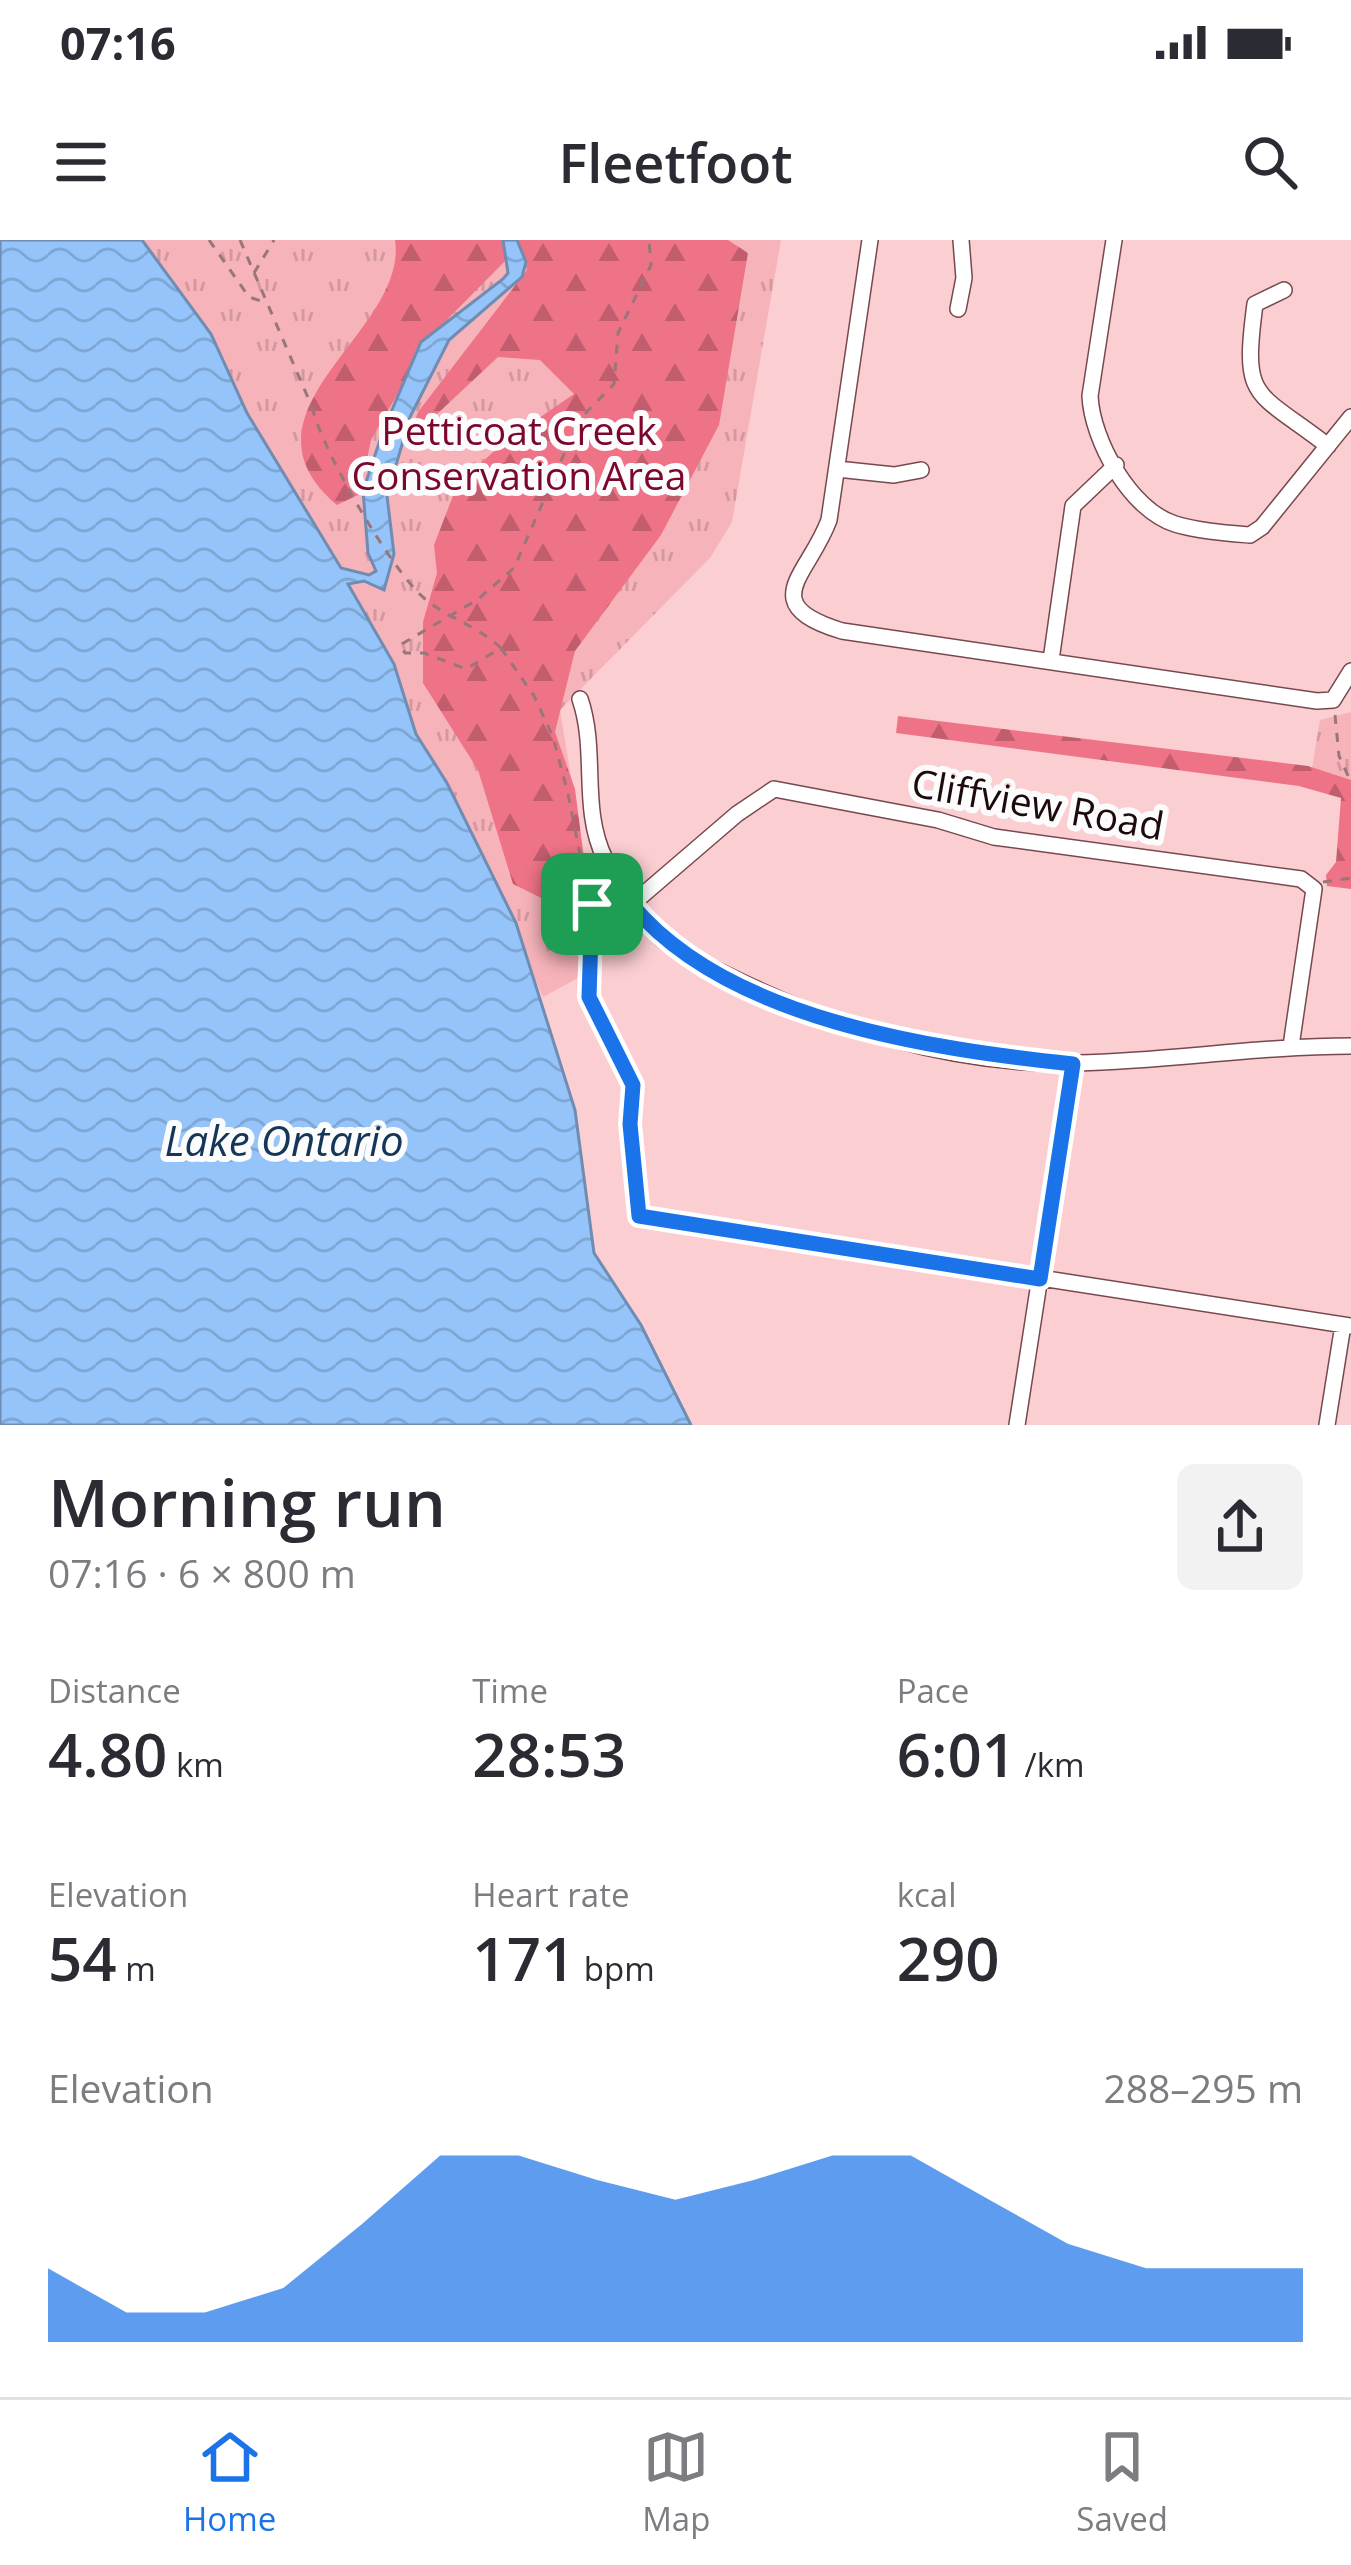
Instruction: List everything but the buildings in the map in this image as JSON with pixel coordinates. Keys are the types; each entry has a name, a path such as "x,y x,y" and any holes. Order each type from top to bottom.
{"street":[{"path":"870,240 837,469 819,548 793,582 793,602 807,620 842,631 1317,701 1333,700 1351,671"},
{"path":"958,309 964,278 961,240"},
{"path":"1114,240 1090,396 1091,421 1116,465 1162,518 1250,535 1262,527 1351,417"},
{"path":"1284,290 1255,304 1247,367 1252,386 1328,446"},
{"path":"1051,660 1072,506 1116,465"},
{"path":"837,469 894,475 921,470"},
{"path":"580,699 588,722 590,805 603,855 626,909 659,938 812,1014 949,1051 1073,1064 1291,1046 1351,1046"},
{"name":"Cliffview Road","path":"626,909 736,814 774,789 938,820 994,837 1301,879 1314,889"},
{"path":"1291,1046 1314,889"},
{"path":"1017,1425 1073,1064"},
{"path":"639,1216 1347,1326 1327,1425"}],"path":[{"path":"209,240 249,297 265,301"},
{"path":"240,240 312,407 320,442 347,489 423,598 476,625 501,649 534,696 553,737 592,904 589,997 633,1085 630,1124 639,1216"},
{"path":"254,275 274,240"},
{"path":"501,649 466,669 424,653 405,653 400,645 477,600 514,568 579,420 614,385 617,334 651,265 649,240"},
{"path":"1336,715 1339,756 1351,782"},
{"path":"1314,889 1321,882 1351,878"},
{"path":"592,904 626,909"},
{"path":"593,938 626,909"}],"green space":[{"name":"Petticoat Creek Conservation Area","path":"142,240 781,240 732,522 710,558 560,710 592,905 593,970 543,997 447,783 416,734 394,664 247,413 211,334"},
{"path":"395,240 728,240 748,253 719,425 661,535 575,651 555,732 575,789 585,866 571,908 594,924 513,884 478,770 423,683 423,622 437,573 434,545 458,483 507,440 574,394 540,360 498,357 436,415 413,426 418,412 527,270 520,246 431,336 371,440 360,494 337,505 308,470 301,437 310,404 376,307 392,274"},
{"path":"1351,712 1351,780 1311,774 1320,720"},
{"path":"898,716 1308,766 1351,780 1351,889 1327,886 1326,875 1336,862 1341,798 1299,786 896,733"}],"water":[{"name":"Lake Ontario","path":"0,240 142,240 211,334 247,413 341,568 369,575 376,571 368,553 363,491 421,342 503,279 508,273 503,240 517,240 526,262 522,277 449,340 410,417 387,496 394,554 384,590 364,581 348,584 394,664 416,734 447,783 516,923 575,1110 594,1253 641,1325 691,1425 0,1425"}],"route":[{"path":"592,904 620,913 632,905 659,938 812,1014 949,1051 1073,1064 1040,1279 639,1216 638,1168 630,1124 633,1085 589,997 592,904"}]}
